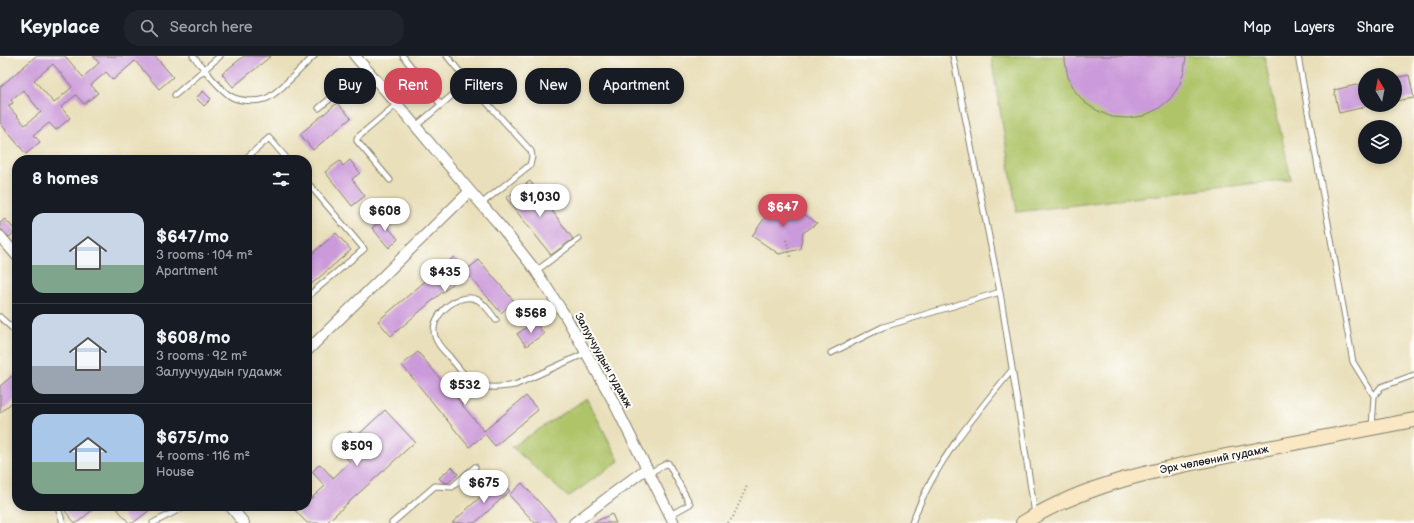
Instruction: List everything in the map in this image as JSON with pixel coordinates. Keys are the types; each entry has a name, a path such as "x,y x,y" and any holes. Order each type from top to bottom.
{"main road":[{"name":"Эрх чөлөөний гудамж","path":"1023,523 1035,515 1062,502 1093,490 1153,471 1414,420"}],"street":[{"name":"Залуучуудын гудамж","path":"354,56 365,68"},
{"name":"Залуучуудын гудамж","path":"376,80 384,89"},
{"name":"Залуучуудын гудамж","path":"397,104 503,229 536,272 566,317 612,399 672,519"},
{"path":"312,346 470,191"},
{"path":"0,236 12,250"},
{"path":"574,523 648,471"},
{"path":"234,511 244,523"}],"lane":[{"path":"193,56 231,96 242,100 266,99 274,94 314,56"},
{"path":"175,95 220,56"},
{"path":"403,56 412,68"},
{"path":"448,56 457,68"},
{"path":"953,56 1000,292 1035,515"},
{"path":"1298,56 1353,362 1374,396"},
{"path":"442,103 450,97"},
{"path":"319,108 324,104"},
{"path":"390,180 357,141 357,138 397,104"},
{"path":"416,126 441,104"},
{"path":"481,204 530,165 532,157 531,151 488,104"},
{"path":"250,155 269,138 284,155"},
{"path":"312,188 364,248 312,293"},
{"path":"536,272 579,238"},
{"path":"832,353 883,328 1000,292"},
{"path":"496,320 480,301 466,297 456,300 442,312 434,326 434,332 438,344 466,378 478,385 493,388 515,385 586,353"},
{"path":"0,317 12,328"},
{"path":"912,523 920,501 940,465 986,402 1012,370"},
{"path":"1372,428 1374,396 1381,387 1414,375"},
{"path":"648,471 668,463 690,504 672,519"},
{"path":"393,523 435,486 452,488 475,467"},
{"path":"58,511 63,523"},
{"path":"153,523 176,511"}],"path":[{"path":"786,240 791,258"},
{"path":"728,523 733,517 747,486"}],"green space":[{"path":"991,56 1264,56 1291,179 1017,212"},
{"path":"587,398 619,461 568,497 512,447"}],"building":[{"path":"36,56 65,56 83,77 99,63 93,56 155,56 173,77 159,89 135,61 113,80 106,72 91,85 98,93 84,104 76,95 61,107 70,118 56,130 49,123 34,135 40,142 26,154 0,123 0,87","holes":["53,64 72,87 54,103 34,80","23,90 41,112 25,125 8,106 13,103 11,100"]},
{"path":"244,56 271,56 233,87 222,74"},
{"path":"1065,56 1186,56 1184,72 1179,86 1170,99 1158,109 1143,116 1128,118 1112,117 1085,103 1075,91 1068,77"},
{"path":"1409,75 1414,98 1402,100 1402,76"},
{"path":"1358,85 1358,109 1339,113 1334,90"},
{"path":"203,91 211,99 204,106 196,98"},
{"path":"336,104 338,104 351,118 313,150 300,134"},
{"path":"350,160 360,173 352,179 365,196 352,206 325,172 340,161 343,166"},
{"path":"530,181 573,239 551,255 506,198"},
{"path":"784,201 817,223 803,233 800,249 779,254 752,236 775,203"},
{"path":"385,217 391,223 387,226 398,239 389,248 372,228"},
{"path":"5,219 12,227 12,234 9,237 0,228 0,223"},
{"path":"336,233 351,250 312,284 312,254"},
{"path":"454,257 465,271 479,260 514,301 501,313 466,272 391,336 378,321"},
{"path":"535,321 544,334 526,346 517,334"},
{"path":"418,352 484,431 526,396 538,410 495,446 485,434 469,447 402,365"},
{"path":"12,376 12,402 0,413 0,386"},
{"path":"385,410 415,442 326,523 307,523 296,511 312,511 312,498 325,486 312,472 320,464 333,478 350,462 335,445 350,431 356,437"},
{"path":"452,467 458,474 448,483 443,482 439,478"},
{"path":"499,480 510,491 475,523 452,523"},
{"path":"522,483 558,523 535,523 509,495"},
{"path":"65,511 91,511 77,523 75,523"},
{"path":"119,511 149,511 133,523 129,523"},
{"path":"612,514 616,523 592,523"}]}
